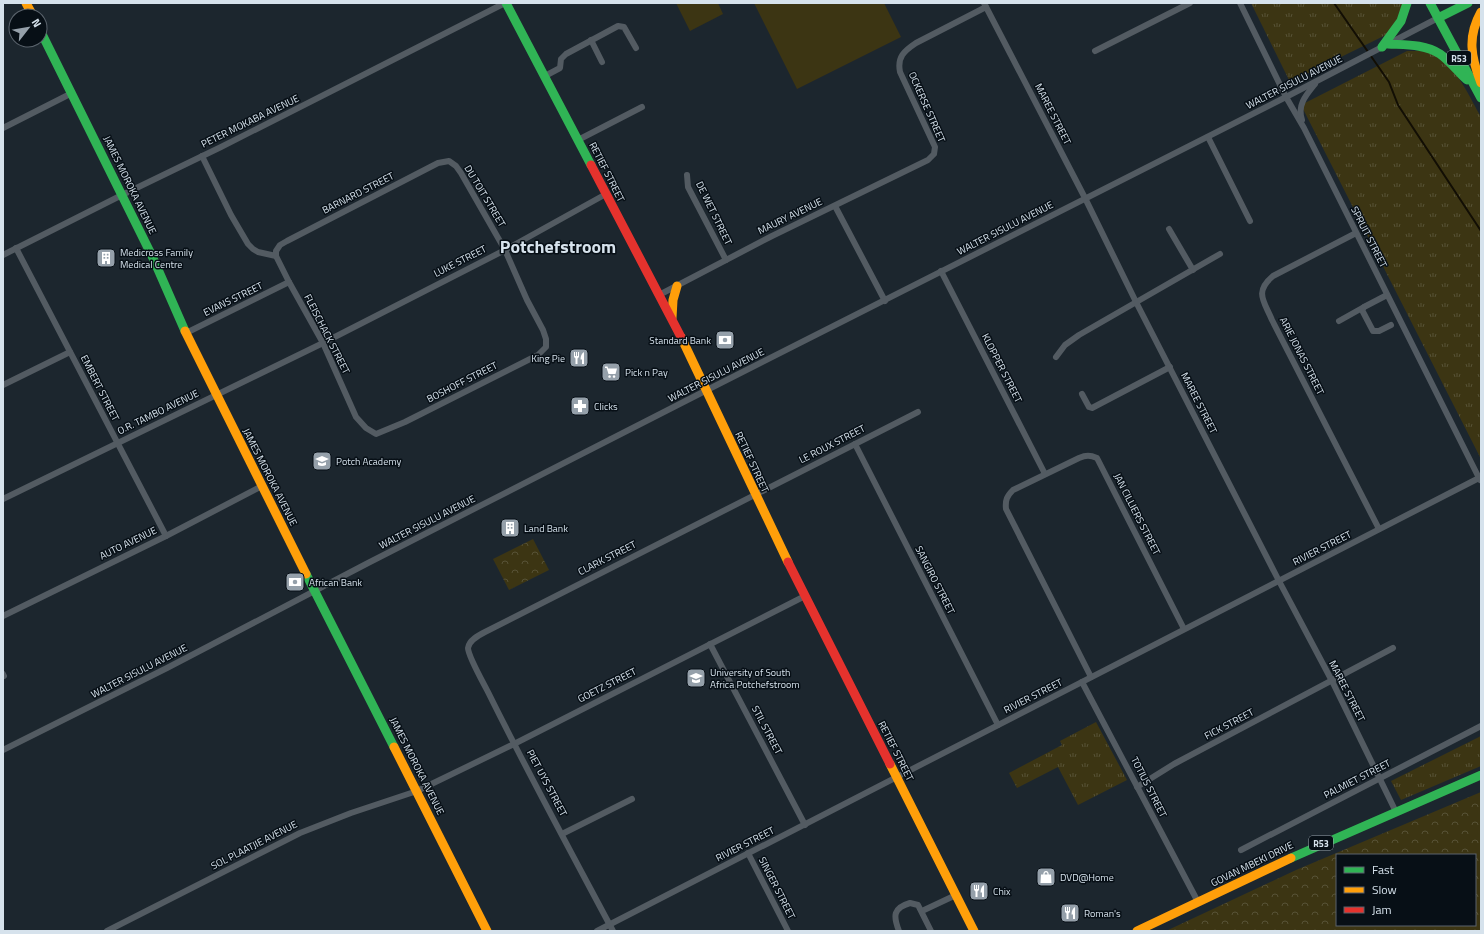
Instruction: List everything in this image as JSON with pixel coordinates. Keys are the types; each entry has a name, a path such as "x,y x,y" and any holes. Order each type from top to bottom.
{"street":[{"name":"RETIEF STREET","path":"506,3 672,320 707,390 754,494 974,931"},
{"name":"PETER MOKABA AVENUE","path":"3,255 122,195 221,148 506,3"},
{"path":"1095,52 1190,3"},
{"name":"SPRUIT STREET","path":"1240,3 1286,98 1304,128 1480,479"},
{"path":"1382,47 1399,25 1407,3"},
{"name":"R53","path":"1430,3 1478,85 1481,98"},
{"path":"1438,18 1468,3"},
{"name":"MAREE STREET","path":"985,5 1085,198 1136,302 1279,581 1332,681 1396,812"},
{"name":"OCKERSE STREET","path":"836,206 928,160 934,154 935,147 933,141 900,72 898,62 908,49 916,43 985,5"},
{"path":"1478,85 1472,56 1471,37 1474,25 1481,12"},
{"name":"WALTER SISULU AVENUE","path":"3,750 167,668 941,271 1286,98 1438,18"},
{"path":"545,76 560,68 563,56 618,26 624,27 636,48"},
{"path":"591,40 602,62"},
{"path":"1382,47 1410,45 1433,50 1478,85"},
{"name":"JAMES MOROKA AVENUE","path":"48,46 153,258 186,333 216,395 487,931"},
{"path":"1304,128 1300,114 1301,104 1306,94 1317,81"},
{"path":"3,128 72,93"},
{"path":"578,140 642,107"},
{"path":"1208,137 1250,221"},
{"path":"202,156 234,221 248,244 252,249 258,252 276,256"},
{"name":"DU TOIT STREET","path":"438,163 449,162 458,170 505,250 546,339"},
{"name":"BARNARD STREET","path":"276,256 277,248 286,241 438,163"},
{"name":"DE WET STREET","path":"687,175 688,187 726,260"},
{"name":"LUKE STREET","path":"323,344 505,250 606,194"},
{"name":"MAURY AVENUE","path":"659,295 836,206 885,301"},
{"path":"1169,229 1193,270"},
{"name":"ARIE JONAS STREET","path":"1356,233 1273,276 1265,283 1262,289 1262,296 1272,320 1380,529"},
{"name":"EMBERT STREET","path":"16,248 166,536"},
{"path":"1056,357 1065,345 1079,335 1220,254"},
{"name":"FLEISCHACK STREET","path":"276,256 323,344 356,417 366,428 376,434"},
{"name":"KLOPPER STREET","path":"941,271 1045,474"},
{"name":"EVANS STREET","path":"186,333 289,282"},
{"path":"672,320 673,300 677,286"},
{"path":"1339,321 1364,306 1387,295"},
{"path":"1364,306 1362,310 1373,331 1379,331 1391,325"},
{"name":"BOSHOFF STREET","path":"376,434 405,422 538,355 546,347 546,339"},
{"name":"O.R. TAMBO AVENUE","path":"3,499 323,344"},
{"path":"3,385 70,352"},
{"path":"1082,394 1089,407 1092,408 1170,367"},
{"name":"LE ROUX STREET","path":"754,494 918,412"},
{"name":"SANGIRO STREET","path":"855,444 998,725"},
{"name":"JAN CILLIERS STREET","path":"1045,474 1083,456 1092,456 1097,458 1184,629"},
{"path":"1045,474 1014,490 1007,497 1005,503 1006,509 1091,677"},
{"name":"RIVIER STREET","path":"597,931 1184,629 1480,479"},
{"name":"AUTO AVENUE","path":"3,616 166,536 262,486"},
{"name":"CLARK STREET","path":"470,643 476,637 485,632 754,494"},
{"name":"GOETZ STREET","path":"417,791 514,744 805,596"},
{"name":"PIET UYS STREET","path":"470,643 468,649 471,658 514,744 613,931"},
{"name":"STIL STREET","path":"710,644 805,825"},
{"name":"FICK STREET","path":"1137,787 1174,764 1393,648"},
{"name":"TOTIUS STREET","path":"1082,682 1198,902"},
{"name":"PALMIET STREET","path":"1241,850 1481,726"},
{"name":"GOVAN MBEKI DRIVE","path":"1137,931 1309,849 1481,775"},
{"name":"SOL PLAATJIE AVENUE","path":"107,931 300,833 329,821 417,791"},
{"path":"562,834 632,799"},
{"name":"SINGER STREET","path":"748,853 788,931"},
{"path":"922,911 956,895"},
{"path":"899,931 894,917 897,909 904,904 914,903 918,905 922,911 931,931"},
{"name":"GOVAN MBEKI DRIVE","path":"1148,931 1165,918"}],"green space":[{"path":"676,3 718,3 723,14 690,31"},
{"path":"754,3 884,3 901,37 797,89"},
{"path":"1251,3 1408,3 1396,30 1290,82"},
{"path":"1407,51 1423,51 1431,53 1445,61 1457,76 1481,117 1481,459 1301,105"},
{"path":"533,539 549,570 509,590 493,559"},
{"path":"1096,722 1127,780 1078,805 1058,767 1017,788 1009,773 1062,745 1060,741"},
{"path":"1481,736 1481,766 1401,800 1391,781"},
{"path":"1481,792 1481,931 1166,931 1296,870"}],"waterway":[{"path":"1334,3 1389,82 1398,105 1481,231"}],"traffic: fast":[{"path":"506,3 591,165"},
{"path":"1382,47 1401,21 1407,3"},
{"path":"1430,3 1481,98"},
{"path":"1438,18 1468,3"},
{"path":"1388,44 1428,48 1440,54 1467,80"},
{"path":"48,46 153,258 185,331"},
{"path":"306,574 394,747"},
{"path":"1291,858 1481,775"}],"traffic: slow":[{"path":"26,3 29,8"},
{"path":"1481,12 1472,39 1473,56 1481,83"},
{"path":"672,318 673,300 677,286"},
{"path":"185,331 306,574"},
{"path":"681,337 788,562"},
{"path":"394,747 487,931"},
{"path":"890,764 974,931"},
{"path":"1137,931 1291,858"}],"traffic: jam":[{"path":"591,165 681,337"},
{"path":"788,562 890,764"}],"place":[{"name":"Medicross Family Medical Centre","path":"106,258"},
{"name":"Standard Bank","path":"725,340"},
{"name":"King Pie","path":"579,358"},
{"name":"Pick n Pay","path":"611,372"},
{"name":"Clicks","path":"580,406"},
{"name":"Potch Academy","path":"322,461"},
{"name":"Land Bank","path":"510,528"},
{"name":"African Bank","path":"295,582"},
{"name":"University of South Africa Potchefstroom","path":"696,678"},
{"name":"DVD@Home","path":"1046,877"},
{"name":"Chix","path":"979,891"},
{"name":"Roman's","path":"1070,913"}],"district":[{"name":"Potchefstroom","path":"558,246"}]}
